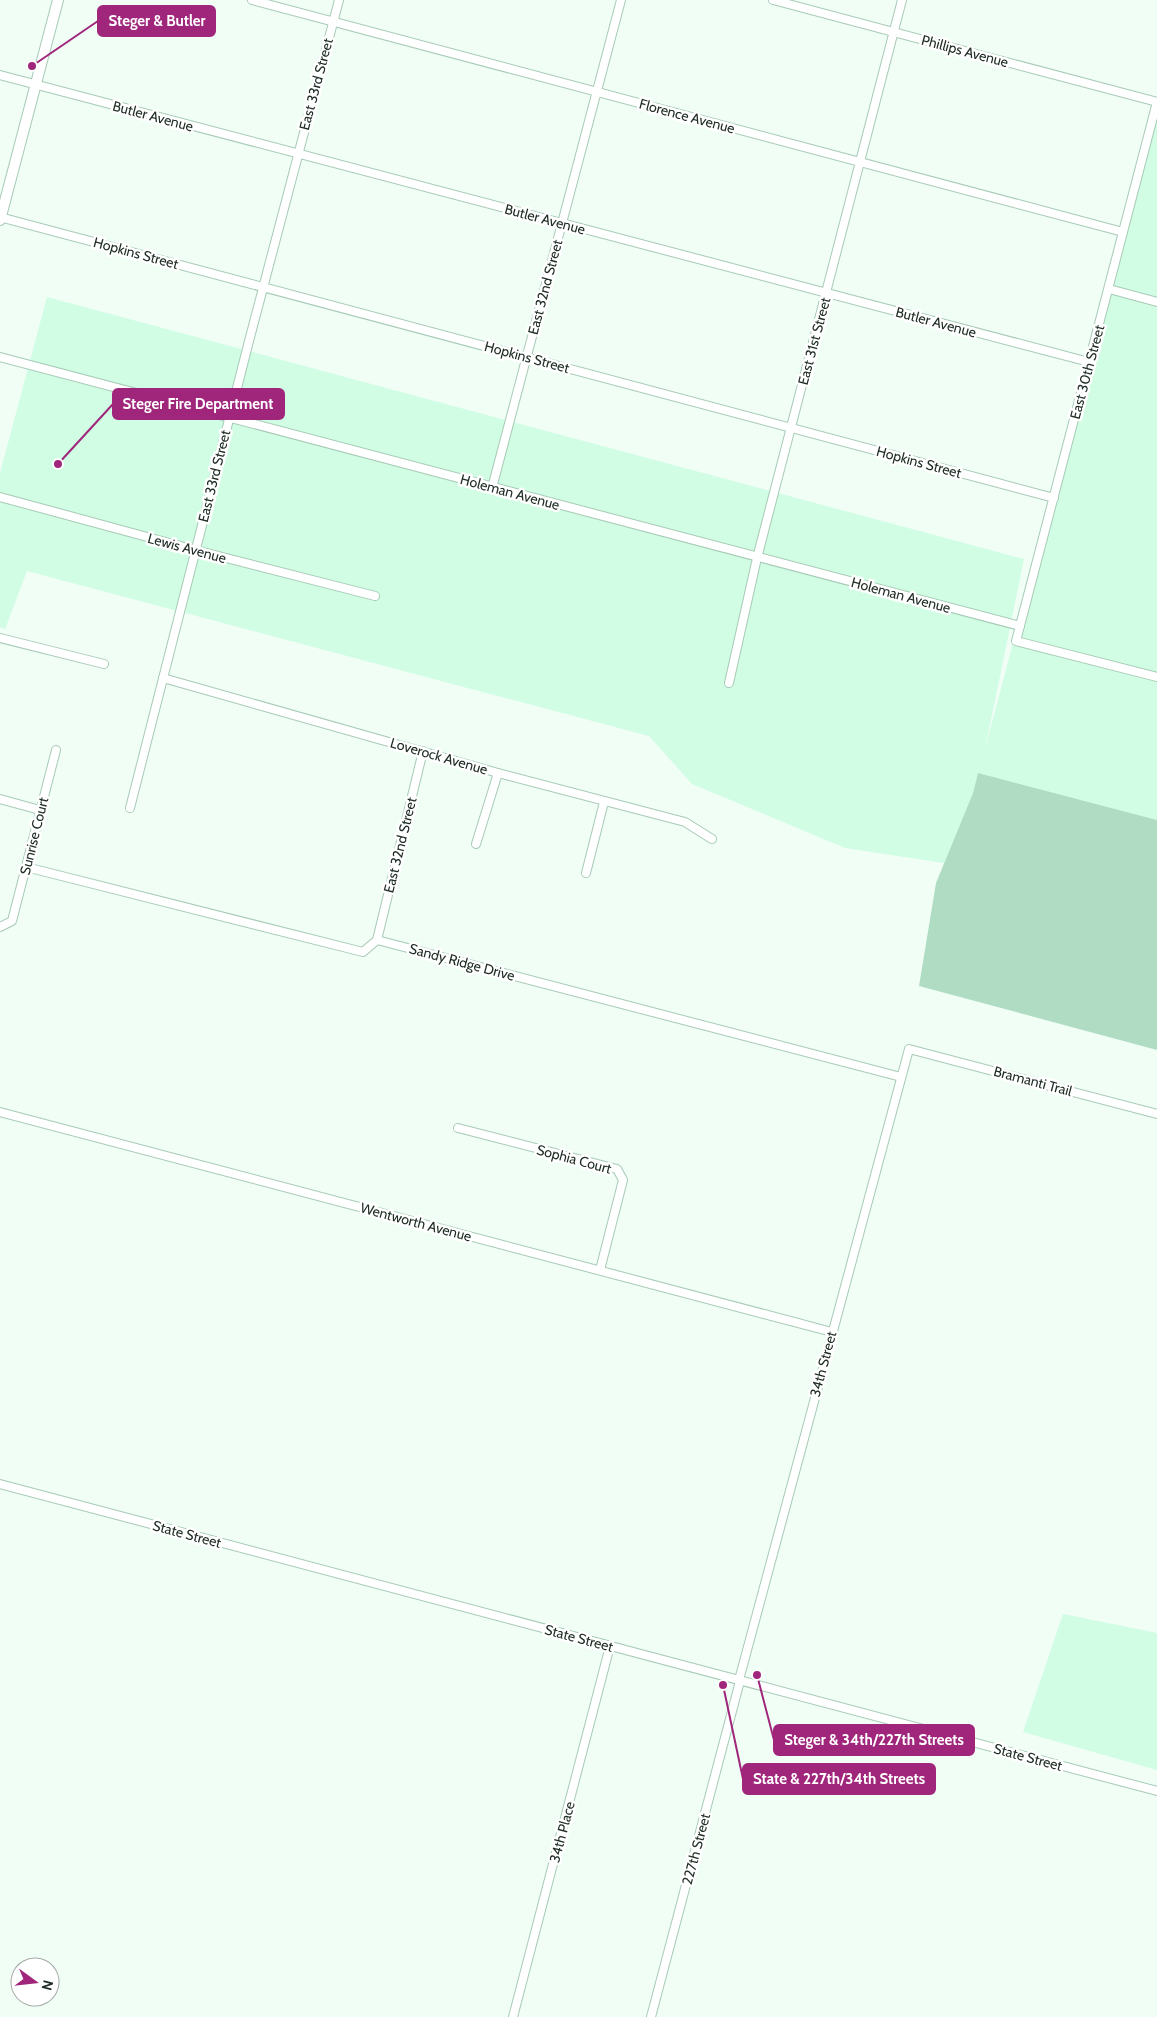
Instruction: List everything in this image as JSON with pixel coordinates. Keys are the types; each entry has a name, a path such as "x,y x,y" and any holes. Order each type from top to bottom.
{"street":[{"path":"0,218 58,0"},
{"name":"Florence Avenue","path":"252,0 1123,232"},
{"name":"East 33rd Street","path":"130,808 229,418 339,0"},
{"name":"East 32nd Street","path":"492,488 621,0"},
{"name":"Phillips Avenue","path":"773,0 1157,102"},
{"name":"East 31st Street","path":"728,683 757,558 902,0"},
{"name":"Butler Avenue","path":"0,75 1089,362"},
{"name":"East 30th Street","path":"1157,102 1016,641 1157,677"},
{"name":"Hopkins Street","path":"0,218 1054,498"},
{"path":"1109,289 1157,302"},
{"name":"Holeman Avenue","path":"0,357 1020,626"},
{"name":"Lewis Avenue","path":"0,497 375,596"},
{"path":"0,638 104,664"},
{"name":"Loverock Avenue","path":"163,678 498,773 685,822 712,839"},
{"name":"Sunrise Court","path":"0,927 12,922 56,750"},
{"name":"East 32nd Street","path":"377,940 423,751"},
{"path":"476,844 498,773"},
{"path":"0,799 40,810"},
{"path":"586,873 604,802"},
{"path":"26,866 364,952 377,940"},
{"name":"Sandy Ridge Drive","path":"377,940 901,1077"},
{"name":"34th Street","path":"739,1680 909,1049"},
{"name":"Bramanti Trail","path":"909,1049 1157,1114"},
{"name":"Wentworth Avenue","path":"0,1112 832,1332"},
{"name":"Sophia Court","path":"458,1128 617,1169 623,1180 600,1270"},
{"name":"State Street","path":"0,1484 1157,1791"},
{"name":"34th Place","path":"513,2017 610,1646"},
{"name":"227th Street","path":"652,2017 739,1680"}],"shaded area":[{"path":"1157,99 1157,820 978,773 973,793 944,863 845,848 692,784 649,736 27,571 5,629 0,627 0,473 47,297 1024,559 985,749"},
{"path":"978,773 1157,820 1157,1050 919,986 936,883 973,793"},
{"path":"1063,1614 1157,1633 1157,1770 1023,1732"}],"place":[{"name":"Steger & Butler","path":"32,66"},
{"name":"Steger Fire Department","path":"58,464"},
{"name":"Steger & 34th/227th Streets","path":"757,1675"},
{"name":"State & 227th/34th Streets","path":"723,1685"}]}
